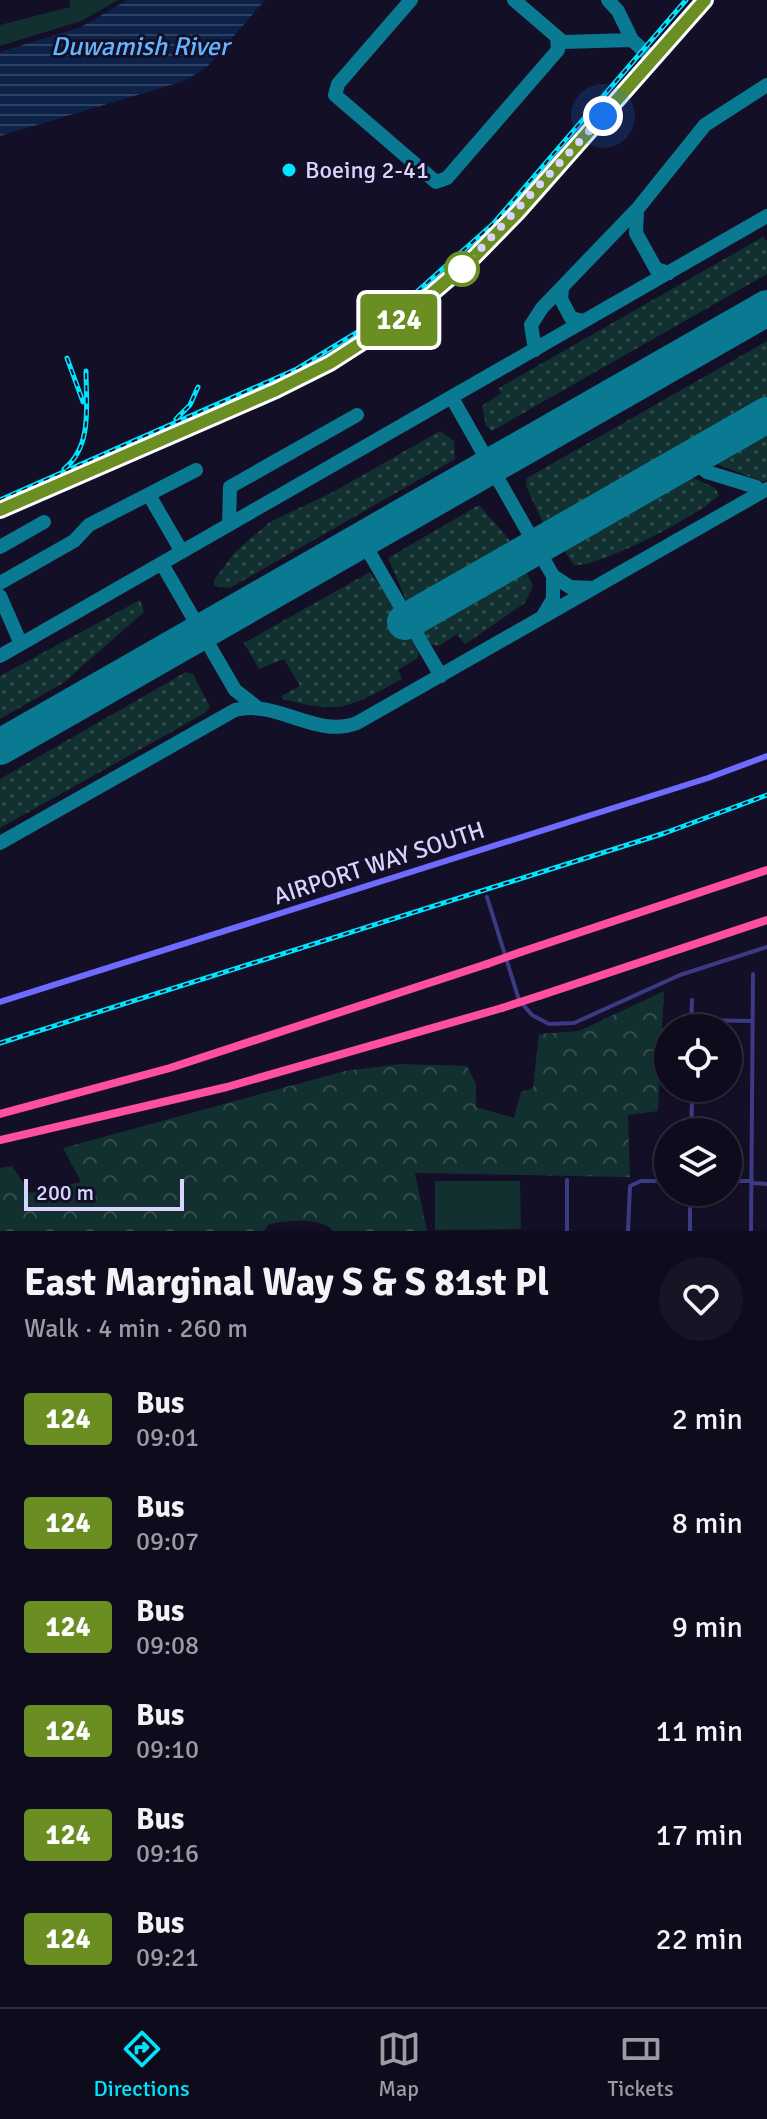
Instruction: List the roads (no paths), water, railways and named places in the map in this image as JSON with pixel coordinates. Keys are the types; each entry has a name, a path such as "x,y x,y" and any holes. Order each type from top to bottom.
{"highway":[{"path":"0,1114 170,1068 767,870"},
{"path":"0,1140 227,1087 502,1008 767,920"}],"main road":[{"path":"0,510 276,390 330,363 414,309 473,258 517,213 705,0"},
{"name":"AIRPORT WAY SOUTH","path":"0,1002 708,778 767,756"}],"street":[{"path":"487,897 519,1000 532,1015 549,1024 574,1023 680,975 767,947"},
{"path":"751,1231 753,974"},
{"path":"691,1014 692,1000"},
{"path":"742,1021 753,1021"},
{"path":"567,1180 567,1231"},
{"path":"628,1231 629,1189 638,1181 654,1181"},
{"path":"742,1182 767,1184"},
{"path":"690,1206 690,1231"}],"water":[{"name":"Duwamish River","path":"127,0 265,0 207,67 184,81 0,136 0,52 81,27"}],"railway":[{"path":"0,500 297,369 402,305 494,223 686,0"},
{"path":"67,358 83,402"},
{"path":"64,469 80,449 84,437 86,371"},
{"path":"176,419 190,405 198,387"},
{"path":"0,1043 665,833 767,795"}],"place":[{"name":"Boeing 2-41","path":"289,170"}]}
